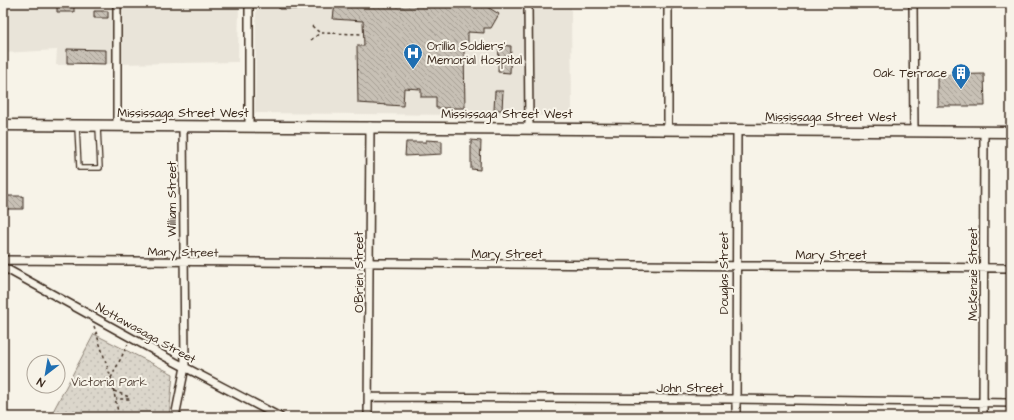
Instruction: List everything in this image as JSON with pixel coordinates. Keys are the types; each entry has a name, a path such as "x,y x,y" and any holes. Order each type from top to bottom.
{"street":[{"path":"117,3 117,126"},
{"path":"249,3 249,126"},
{"path":"528,3 528,128"},
{"path":"668,3 668,129"},
{"path":"912,3 914,130"},
{"name":"Mississaga Street West","path":"3,125 370,126 1011,132"},
{"name":"William Street","path":"175,417 184,367 183,126"},
{"name":"O'Brien Street","path":"368,417 370,126"},
{"name":"Douglas Street","path":"736,417 735,265 737,129"},
{"name":"McKenzie Street","path":"983,417 984,131"},
{"name":"Mary Street","path":"3,260 183,263 735,265 1011,268"},
{"name":"Nottawasaga Street","path":"3,268 184,367 280,417"},
{"name":"John Street","path":"369,397 736,399 1011,403"}],"lane":[{"path":"77,126 79,168 100,168 98,126"}],"path":[{"path":"312,26 320,33"},
{"path":"311,40 320,33 364,34"},
{"path":"92,316 111,378 119,417"},
{"path":"111,378 131,338"},
{"path":"114,391 129,397 129,399 116,399"}],"shaded area":[{"path":"3,3 239,3 238,62 56,65 57,50 3,53"},
{"name":"Orillia Soldiers' Memorial Hospital","path":"256,3 513,3 534,9 571,8 572,116 255,113"}],"green space":[{"name":"Victoria Park","path":"94,334 173,374 169,417 50,417 62,394 66,394 66,387"}],"building":[{"path":"57,3 74,3 74,12 57,12"},
{"path":"279,3 296,3 296,9 279,9"},
{"path":"335,3 481,3 499,14 491,28 484,28 484,33 468,32 468,44 464,50 465,108 436,108 436,97 421,97 421,89 404,88 403,106 358,103 357,46 364,46 363,21 333,19"},
{"path":"94,11 108,11 108,18 94,18"},
{"path":"499,45 511,46 510,73 498,72"},
{"path":"67,49 106,50 106,64 67,63"},
{"name":"Oak Terrace","path":"984,74 985,106 937,106 937,75"},
{"path":"495,91 503,91 502,110 494,110"},
{"path":"426,140 442,141 442,154 405,156 406,142 426,142"},
{"path":"471,140 481,141 480,170 471,169"},
{"path":"6,196 23,196 23,209 6,209"}],"place":[{"name":"Orillia Soldiers' Memorial Hospital","path":"413,70"},
{"name":"Oak Terrace","path":"961,90"}]}
